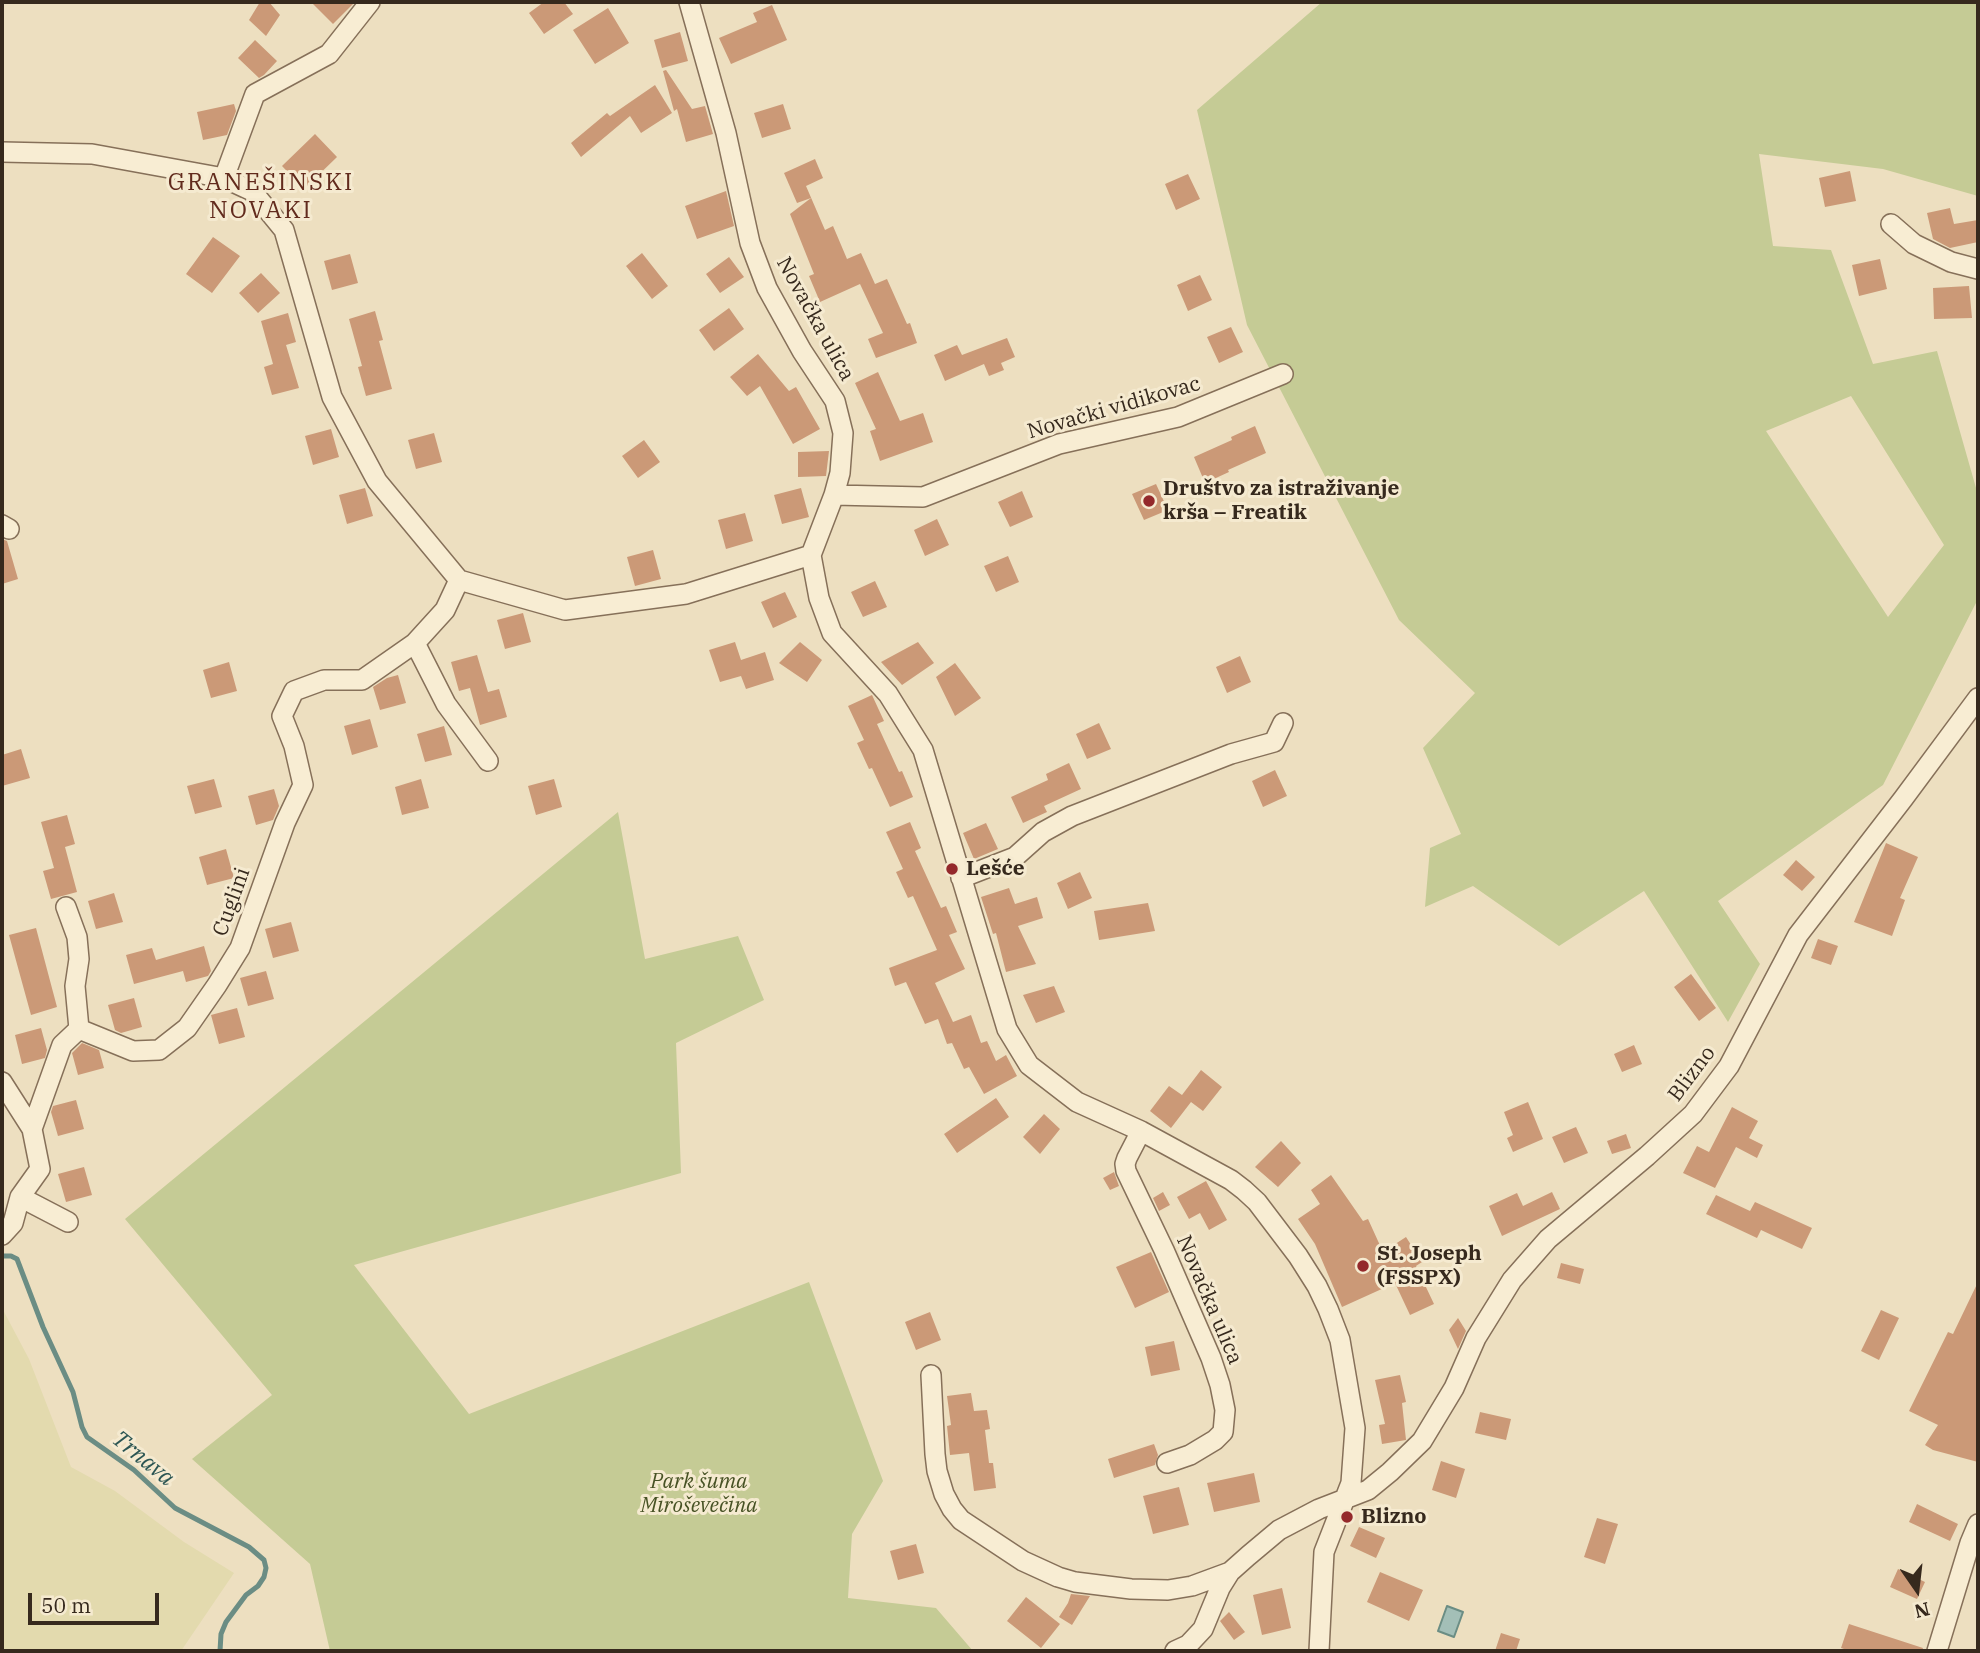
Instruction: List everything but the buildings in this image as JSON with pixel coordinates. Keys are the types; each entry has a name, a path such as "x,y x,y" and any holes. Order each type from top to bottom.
{"street":[{"path":"224,178 255,94 330,54 370,2"},
{"name":"Novačka ulica","path":"690,2 726,133 750,243 767,288 802,351 835,401 843,433 840,473 811,555"},
{"path":"2,152 92,154 224,178 252,191 284,230 332,397 377,481 458,580 565,610 686,594 811,555 819,598 832,633 888,694 923,750 1007,1029 1030,1065 1077,1102 1142,1131 1244,1190 1274,1223 1317,1286 1328,1309 1340,1340 1355,1428 1351,1483 1324,1552 1320,1651"},
{"path":"1891,224 1914,244 1951,262 1978,269"},
{"name":"Novački vidikovac","path":"834,495 923,497 1059,444 1178,417 1283,374"},
{"name":"Cuglini","path":"79,1029 134,1051 159,1050 187,1028 240,948 285,823 303,785 294,746 282,716 294,691 324,680 362,680 415,643 445,610 458,580"},
{"path":"415,643 446,704 488,761"},
{"name":"Blizno","path":"1230,1572 1279,1530 1319,1509 1368,1490 1422,1441 1454,1388 1476,1338 1513,1280 1548,1239 1693,1114 1729,1066 1798,934 1978,698"},
{"path":"961,878 1015,857 1044,832 1072,816 1231,754 1274,741 1283,723"},
{"path":"32,1129 62,1045 79,1029 75,986 79,959 78,937 66,907"},
{"path":"2,1082 32,1129 40,1169 20,1197 13,1223 2,1235"},
{"name":"Novačka ulica","path":"1142,1131 1127,1158 1126,1171 1211,1357 1225,1410 1223,1432 1215,1440 1190,1455 1167,1463"},
{"path":"20,1197 68,1222"},
{"path":"930,1375 937,1471 944,1494 961,1520 1023,1561 1066,1580 1131,1590 1168,1590 1192,1586 1230,1572"},
{"path":"1937,1651 1978,1524"},
{"path":"1175,1651 1188,1645 1203,1629 1220,1588 1230,1572"}],"shaded area":[{"path":"2,1308 29,1359 71,1467 115,1491 184,1542 234,1573 181,1651 2,1651"}],"green space":[{"path":"1322,2 1978,2 1978,196 1883,169 1759,154 1773,246 1831,250 1873,364 1937,351 1978,495 1978,599 1883,785 1718,901 1760,964 1728,1022 1644,891 1559,946 1473,886 1425,907 1430,848 1461,834 1423,748 1475,693 1399,620 1247,325 1197,110","holes":["1851,396 1944,545 1888,617 1766,431"]},
{"name":"Park šuma Miroševečina","path":"618,812 645,959 738,936 764,1000 676,1043 681,1173 354,1265 469,1414 809,1282 883,1481 852,1534 848,1598 936,1608 973,1651 330,1651 310,1564 192,1459 272,1395 125,1219"}],"water":[{"path":"1447,1606 1463,1612 1454,1637 1438,1631"}],"waterway":[{"name":"Trnava","path":"2,1256 17,1259 43,1327 73,1392 87,1437 134,1470 175,1508 249,1547 264,1560 264,1577 258,1586 246,1595 226,1622 221,1634 220,1651"}],"place":[{"name":"Društvo za istraživanje krša – Freatik","path":"1149,501"},
{"name":"Lešće","path":"952,869"},
{"name":"St. Joseph (FSSPX)","path":"1363,1266"},
{"name":"Blizno","path":"1347,1517"}],"district":[{"name":"GRANEŠINSKI NOVAKI","path":"261,197"}]}
